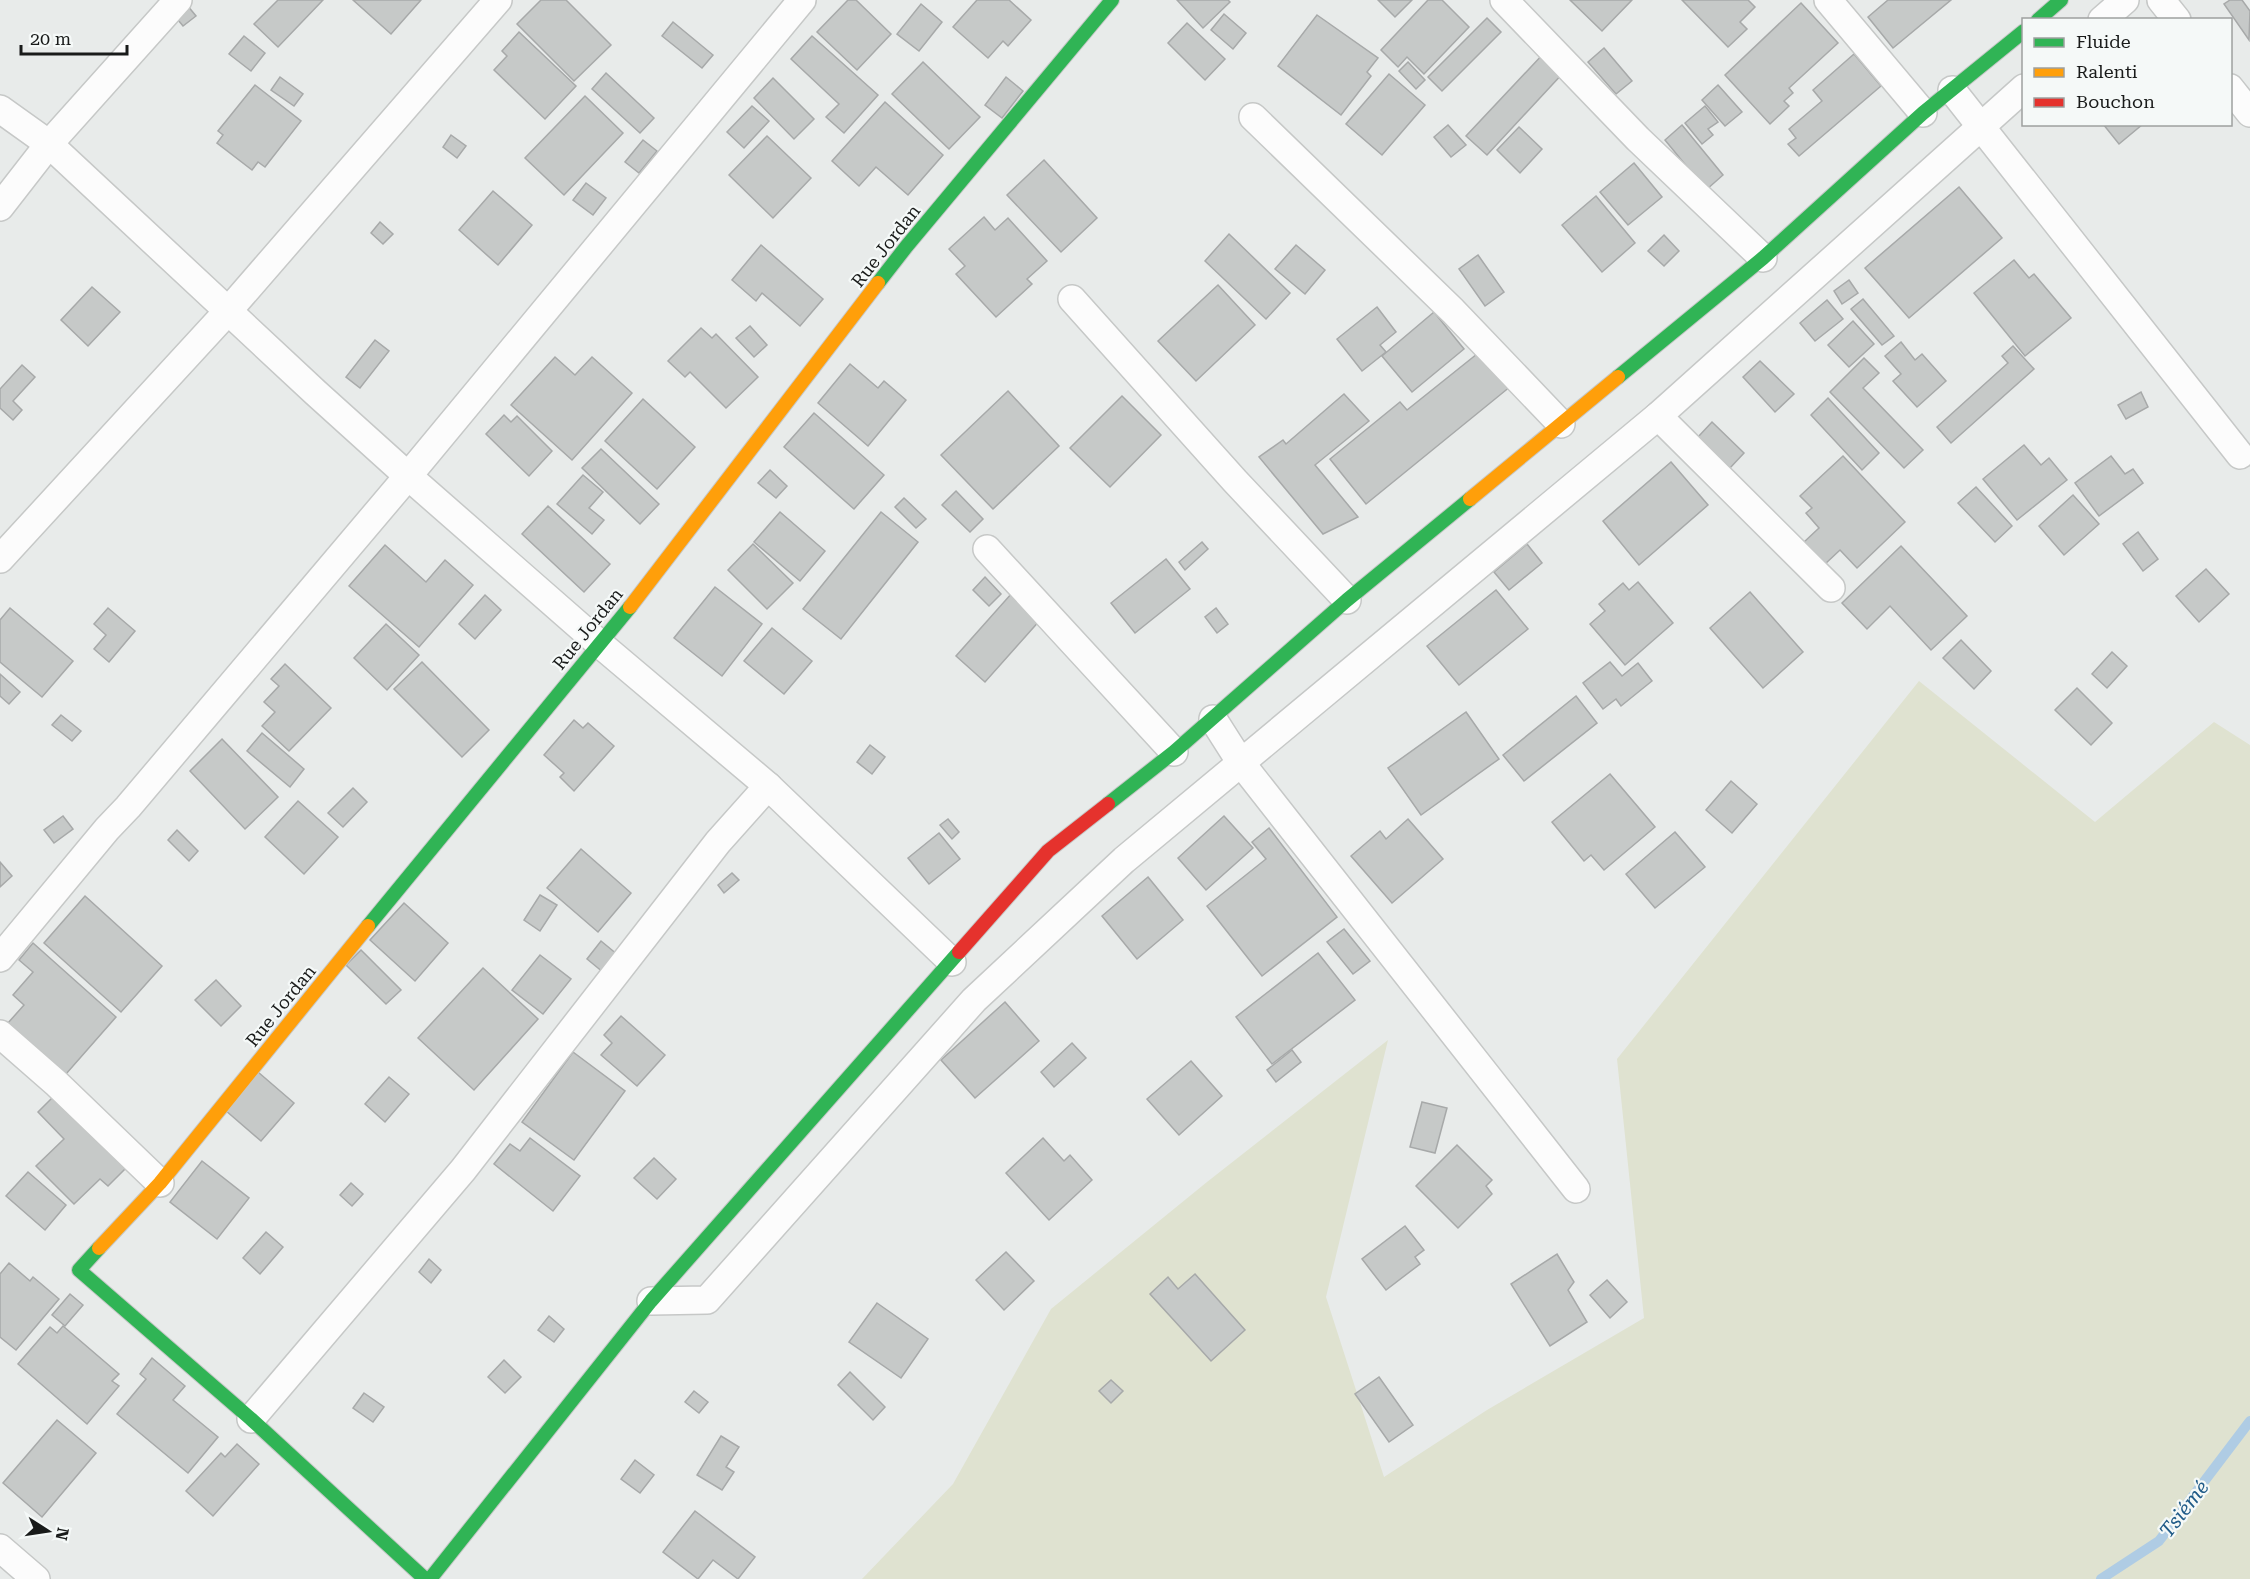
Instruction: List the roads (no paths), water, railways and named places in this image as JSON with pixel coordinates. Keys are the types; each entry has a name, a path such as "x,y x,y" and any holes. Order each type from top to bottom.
{"main road":[{"name":"Rue Jordan","path":"251,1419 79,1270 160,1183 544,710 601,645 906,247 1112,0"},
{"path":"2040,18 2061,0"},
{"path":"430,1579 651,1301 1048,851 1174,752 1347,600 1763,258 1923,113 2022,33"},
{"path":"251,1419 425,1579"}],"street":[{"path":"0,207 49,144 178,0"},
{"path":"0,559 228,311 498,0"},
{"path":"0,958 408,476 802,0"},
{"path":"1504,0 1638,138 1763,258"},
{"path":"1828,0 1923,113"},
{"path":"2104,18 2125,0"},
{"path":"2161,0 2174,18"},
{"path":"1952,90 2240,455"},
{"path":"651,1301 706,1300 974,1000 1124,860 1658,416 2022,90"},
{"path":"2232,90 2250,113"},
{"path":"0,109 49,144 408,476 601,645 768,786 952,962"},
{"path":"1253,117 1453,311 1561,424"},
{"path":"1072,299 1235,481 1347,600"},
{"path":"1658,416 1831,588"},
{"path":"987,549 1174,752"},
{"path":"1213,719 1241,763 1576,1189"},
{"path":"251,1419 463,1170 718,842 768,786"},
{"path":"0,1034 56,1083 160,1183"},
{"path":"0,1548 36,1579"}],"waterway":[{"name":"Tsiémé","path":"2101,1579 2159,1541 2250,1421"}]}
